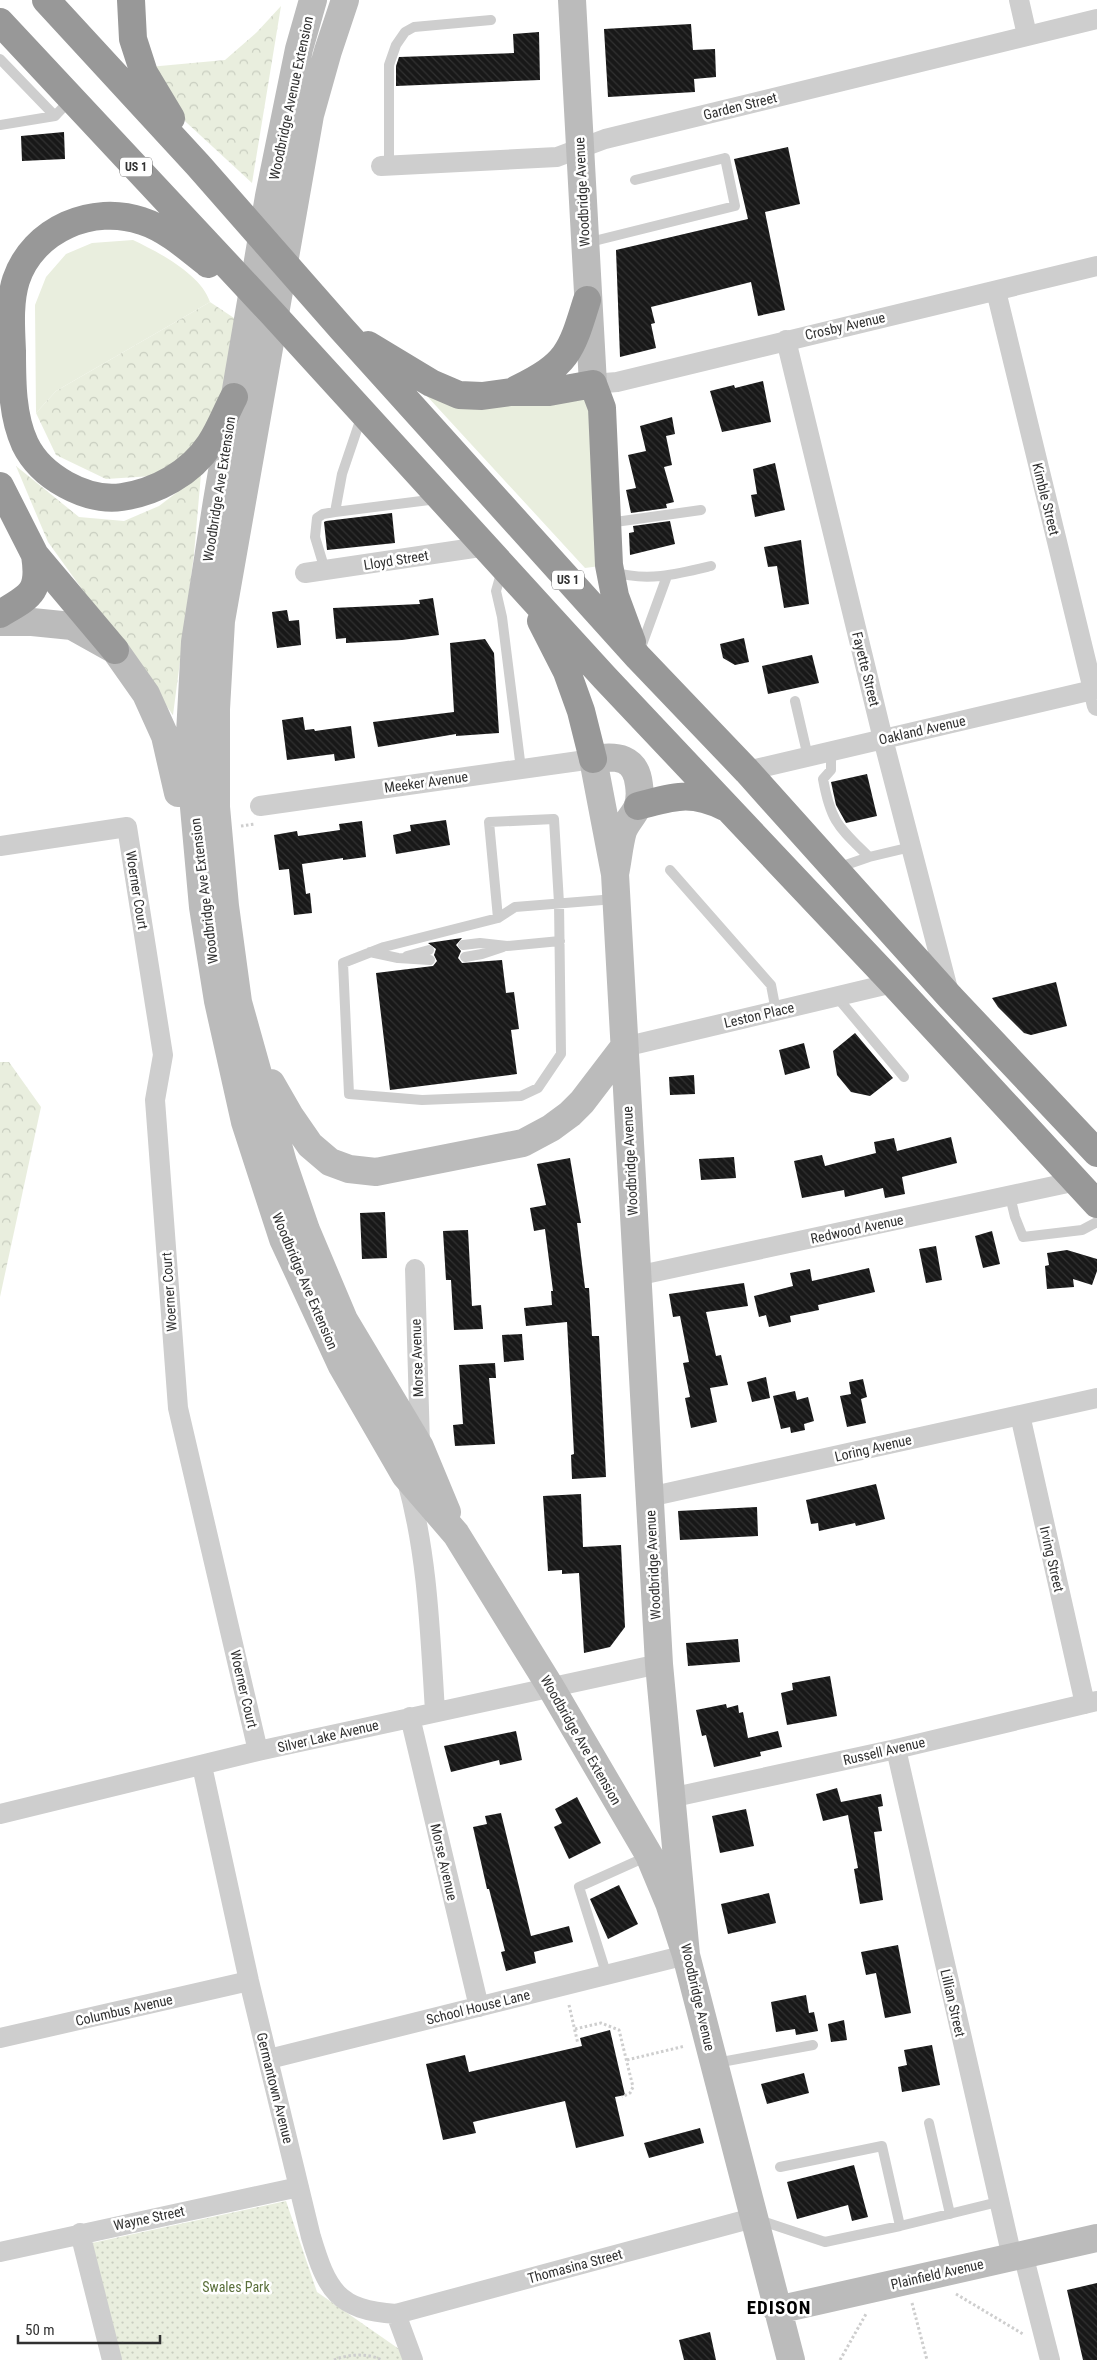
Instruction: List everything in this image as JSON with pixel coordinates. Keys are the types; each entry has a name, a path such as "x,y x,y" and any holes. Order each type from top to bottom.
{"highway":[{"name":"US 1","path":"46,0 198,164 342,329 638,657 747,771 833,869 950,997 1097,1153"},
{"path":"132,0 133,39 144,73 198,164"},
{"name":"US 1","path":"2,29 63,107 272,313 443,498 605,678 893,983 1097,1204"},
{"path":"234,397 210,444 192,464 160,486 138,494 112,498 90,495 67,486 38,462 26,445 17,423 12,336 12,303 16,280 25,261 40,242 57,230 92,216 126,216 144,222 176,239 272,313"},
{"path":"511,392 546,375 564,358 576,334 587,300"},
{"path":"342,329 430,383 459,394 482,396 511,392 549,392 593,384 602,408 610,572 625,625 638,657"},
{"path":"0,486 35,555 115,650"},
{"path":"0,614 28,596 36,584 38,575 35,555"},
{"path":"525,588 567,672 581,711 593,759"},
{"path":"638,806 670,798 693,795 707,798 728,808"}],"main road":[{"name":"Woodbridge Avenue Extension","path":"269,196 299,49 313,0"},
{"name":"Woodbridge Avenue Extension","path":"293,220 310,115 345,0"},
{"path":"328,51 358,0"},
{"name":"Woodbridge Avenue","path":"570,5 581,149 587,300 593,384"},
{"name":"Woodbridge Ave Extension","path":"269,196 234,397 195,642 189,752 203,907 218,1001 245,1122 284,1239 342,1366 405,1475 456,1534 550,1686 649,1856 669,1903 686,1955"},
{"name":"Woodbridge Ave Extension","path":"293,220 221,621 216,709 216,807 225,906 238,1002 283,1163 306,1230 344,1320 420,1447 456,1534"},
{"path":"0,622 32,622 72,626 115,650 146,694 165,736 203,907"},
{"path":"593,759 613,757 630,763 638,774 640,790 638,806 624,829 615,886"},
{"name":"Woodbridge Avenue","path":"593,759 615,886 659,1664 686,1955 791,2360"},
{"path":"238,1002 268,1078 290,1116 310,1145 330,1162 349,1169 376,1172 523,1143 570,1114 582,1102 624,1047"},
{"name":"Plainfield Avenue","path":"778,2310 1097,2238"}],"street":[{"path":"1018,0 1028,35"},
{"name":"Garden Street","path":"385,166 557,157 605,139 1097,19"},
{"name":"Crosby Avenue","path":"593,384 617,382 1097,266"},
{"name":"Kimble Street","path":"996,291 1096,695"},
{"name":"Fayette Street","path":"786,340 883,739 950,997"},
{"name":"Lloyd Street","path":"305,573 495,555"},
{"name":"Oakland Avenue","path":"747,771 883,739 1096,695"},
{"name":"Meeker Avenue","path":"260,806 593,759"},
{"name":"Woerner Court","path":"0,846 127,827 163,1055 155,1100 178,1408 258,1752"},
{"name":"Leston Place","path":"624,1047 893,983"},
{"name":"Redwood Avenue","path":"636,1276 1077,1181"},
{"name":"Morse Avenue","path":"415,1269 420,1447"},
{"name":"Loring Avenue","path":"649,1497 1097,1398"},
{"name":"Irving Street","path":"1020,1415 1091,1702"},
{"path":"405,1475 417,1516 425,1566 434,1711"},
{"name":"Silver Lake Avenue","path":"0,1814 434,1711 659,1664"},
{"name":"Russell Avenue","path":"670,1798 896,1749 1091,1702"},
{"name":"Morse Avenue","path":"410,1717 479,2007"},
{"name":"Lillian Street","path":"896,1749 998,2202 1050,2360"},
{"name":"Germantown Avenue","path":"202,1766 249,1981 319,2264 329,2284 341,2298 356,2308 372,2312 396,2314"},
{"name":"School House Lane","path":"269,2059 686,1955"},
{"name":"Columbus Avenue","path":"0,2038 249,1981"},
{"name":"Wayne Street","path":"0,2252 80,2233 299,2187"},
{"name":"Thomasina Street","path":"396,2314 753,2218"},
{"path":"80,2233 112,2360"},
{"path":"396,2314 413,2360"}],"lane":[{"path":"385,166 389,65 396,46 405,32 414,27 491,20"},
{"path":"0,59 63,107"},
{"path":"0,126 63,107"},
{"path":"585,243 735,206 725,158 635,180"},
{"path":"335,512 342,474 363,411"},
{"path":"325,570 315,537 317,518 324,514 335,512 443,498"},
{"path":"607,523 700,510"},
{"path":"495,555 496,591 502,617 521,769"},
{"path":"610,572 630,577 667,576 712,566"},
{"path":"638,657 667,576"},
{"path":"795,700 808,757"},
{"path":"831,752 831,770 823,779 828,804 837,825 869,858"},
{"path":"498,918 489,822 554,819 559,903 560,941 560,1054 538,1088 521,1096 422,1100 349,1094 343,963 370,952 441,931 498,918 515,907 559,903 615,886"},
{"path":"833,869 911,847"},
{"path":"670,870 771,985 776,1010"},
{"path":"463,945 480,943 507,946 560,941"},
{"path":"465,957 507,946"},
{"path":"370,952 398,958 430,955"},
{"path":"836,996 904,1077"},
{"path":"1010,1196 1015,1217 1023,1237 1082,1230 1097,1222"},
{"path":"607,1976 579,1887 649,1856"},
{"path":"714,2063 813,2045"},
{"path":"929,2123 950,2214"},
{"path":"780,2168 882,2146 900,2226"},
{"path":"753,2218 825,2242 998,2202"}],"path":[{"path":"569,2005 578,2044"},
{"path":"575,2029 601,2023 616,2027 622,2034 633,2087 630,2093 622,2097"},
{"path":"627,2060 685,2046"},
{"path":"947,2289 1024,2334"},
{"path":"911,2297 928,2360"},
{"path":"840,2360 870,2307"},
{"path":"334,2360 352,2355 368,2355 382,2360"}],"green space":[{"path":"281,6 252,183 174,111 149,67 225,60 257,32"},
{"path":"133,240 178,265 188,273 198,282 210,302 56,391 36,413 35,305 46,277 66,254 92,243"},
{"path":"210,302 243,324 226,400 198,450 152,476 106,479 56,455 36,413 56,391"},
{"path":"426,395 592,398 600,566 585,568"},
{"path":"16,466 79,517 124,521 159,506 201,474 194,554 173,715 48,542"},
{"path":"0,1062 9,1062 41,1107 0,1297"},
{"name":"Swales Park","path":"286,2201 317,2292 399,2349 403,2360 119,2360 92,2243"}],"building":[{"path":"691,24 693,50 715,49 716,77 694,79 695,92 608,97 604,29"},
{"path":"539,32 540,80 396,86 396,66 399,57 514,53 513,34"},
{"path":"64,132 65,159 22,161 21,136"},
{"path":"788,147 800,204 765,212 785,310 758,316 751,282 651,307 655,323 651,324 656,348 620,357 616,250 748,219 734,159"},
{"path":"763,381 771,422 722,432 710,391 734,385 735,388"},
{"path":"672,417 675,434 666,436 672,465 664,467 674,502 666,504 667,508 631,513 626,490 636,488 628,455 646,451 640,426"},
{"path":"775,463 785,510 755,517 751,495 757,494 753,469"},
{"path":"392,513 395,543 327,550 324,522"},
{"path":"670,521 675,544 630,555 629,533 634,532 633,526"},
{"path":"801,540 809,604 784,608 777,566 768,567 764,547"},
{"path":"433,598 439,635 402,640 346,643 346,638 336,639 333,608 420,604 419,600"},
{"path":"287,610 289,621 299,620 301,645 277,648 272,612"},
{"path":"744,638 749,662 735,665 723,658 720,644"},
{"path":"485,639 494,653 499,733 456,736 456,734 378,747 373,722 454,712 450,643"},
{"path":"812,655 819,683 768,694 762,666"},
{"path":"303,717 305,730 314,729 315,731 351,726 355,758 335,761 334,754 287,760 282,720"},
{"path":"867,774 877,816 846,823 836,805 831,782"},
{"path":"446,820 450,845 396,854 393,835 411,831 410,825"},
{"path":"362,821 366,857 343,860 343,858 302,864 306,894 310,893 312,913 294,915 289,869 279,870 274,835 297,831 298,836 340,830 339,824"},
{"path":"462,938 456,945 461,951 458,958 462,963 502,960 506,993 514,992 519,1029 511,1030 517,1074 390,1090 376,973 433,966 437,961 434,955 436,949 428,943"},
{"path":"1056,982 1067,1026 1031,1035 1024,1033 998,1007 992,998"},
{"path":"855,1033 893,1078 870,1096 851,1092 837,1075 833,1051"},
{"path":"804,1043 810,1068 785,1075 779,1050"},
{"path":"694,1075 695,1094 670,1095 669,1077"},
{"path":"951,1137 957,1163 902,1177 905,1194 885,1198 883,1188 845,1197 844,1190 802,1198 794,1161 822,1155 825,1166 876,1153 874,1142 894,1138 897,1151"},
{"path":"734,1157 736,1178 701,1180 699,1159"},
{"path":"570,1158 581,1223 577,1223 585,1288 589,1288 592,1336 599,1336 606,1477 572,1479 571,1455 574,1454 567,1322 526,1326 524,1308 552,1305 551,1291 553,1291 545,1229 534,1231 530,1208 546,1205 537,1164"},
{"path":"385,1212 387,1258 362,1259 360,1213"},
{"path":"468,1230 472,1306 481,1305 483,1329 454,1330 451,1280 446,1280 443,1231"},
{"path":"992,1231 1000,1264 983,1268 975,1236"},
{"path":"936,1246 942,1280 926,1283 919,1249"},
{"path":"1067,1250 1097,1259 1097,1271 1092,1285 1073,1279 1074,1287 1047,1289 1045,1266 1049,1265 1047,1253"},
{"path":"869,1268 875,1292 818,1305 819,1310 790,1316 791,1322 769,1327 766,1315 759,1317 754,1296 793,1286 790,1273 810,1269 812,1281"},
{"path":"744,1283 748,1306 706,1312 716,1356 721,1355 728,1385 710,1388 717,1422 691,1428 685,1398 690,1397 683,1363 689,1362 680,1316 673,1317 669,1294"},
{"path":"522,1334 524,1360 504,1362 502,1335"},
{"path":"495,1363 496,1378 489,1378 495,1444 455,1446 453,1425 463,1424 459,1365"},
{"path":"766,1377 770,1398 752,1402 747,1382"},
{"path":"863,1379 867,1397 861,1399 866,1423 847,1427 840,1396 851,1394 849,1382"},
{"path":"795,1391 797,1400 808,1397 814,1421 804,1424 805,1430 791,1433 790,1427 781,1429 773,1396"},
{"path":"876,1484 885,1519 856,1526 855,1523 819,1531 818,1523 811,1524 806,1500"},
{"path":"581,1494 583,1547 621,1545 625,1627 610,1647 584,1653 579,1573 562,1574 562,1570 548,1571 543,1496"},
{"path":"757,1507 758,1536 680,1540 678,1511"},
{"path":"738,1639 740,1662 688,1666 686,1643"},
{"path":"830,1676 837,1716 787,1725 781,1693 793,1690 792,1683"},
{"path":"726,1704 727,1708 738,1705 739,1713 743,1712 748,1738 778,1731 782,1747 760,1752 761,1756 714,1767 706,1735 702,1736 696,1710"},
{"path":"516,1731 522,1760 500,1765 499,1760 451,1772 444,1746"},
{"path":"837,1788 841,1802 881,1794 883,1806 878,1807 882,1831 874,1832 883,1900 860,1904 854,1869 858,1868 848,1815 823,1821 816,1794"},
{"path":"577,1797 601,1843 569,1859 554,1827 562,1823 555,1809"},
{"path":"746,1809 754,1846 720,1853 712,1816"},
{"path":"501,1813 531,1936 569,1926 573,1942 534,1952 536,1963 506,1971 501,1952 505,1951 489,1889 487,1889 473,1827 487,1824 485,1816"},
{"path":"619,1885 638,1924 608,1939 590,1899"},
{"path":"769,1893 776,1923 728,1934 721,1904"},
{"path":"898,1945 911,2013 885,2018 876,1973 866,1975 861,1952"},
{"path":"806,1995 809,2013 814,2012 818,2031 796,2035 795,2029 776,2032 771,2002"},
{"path":"844,2020 847,2040 831,2042 828,2024"},
{"path":"610,2030 625,2095 615,2097 624,2136 576,2148 565,2101 473,2122 476,2133 443,2140 426,2064 465,2055 469,2072 582,2046 580,2038"},
{"path":"932,2045 940,2085 902,2092 898,2067 907,2065 904,2050"},
{"path":"804,2073 809,2093 767,2104 761,2084"},
{"path":"700,2128 704,2143 649,2158 644,2143"},
{"path":"854,2165 868,2217 852,2221 848,2205 797,2219 787,2182"},
{"path":"1097,2283 1097,2360 1083,2360 1067,2290"},
{"path":"710,2332 716,2360 684,2360 679,2340"}],"district":[{"name":"EDISON","path":"779,2307"}]}
